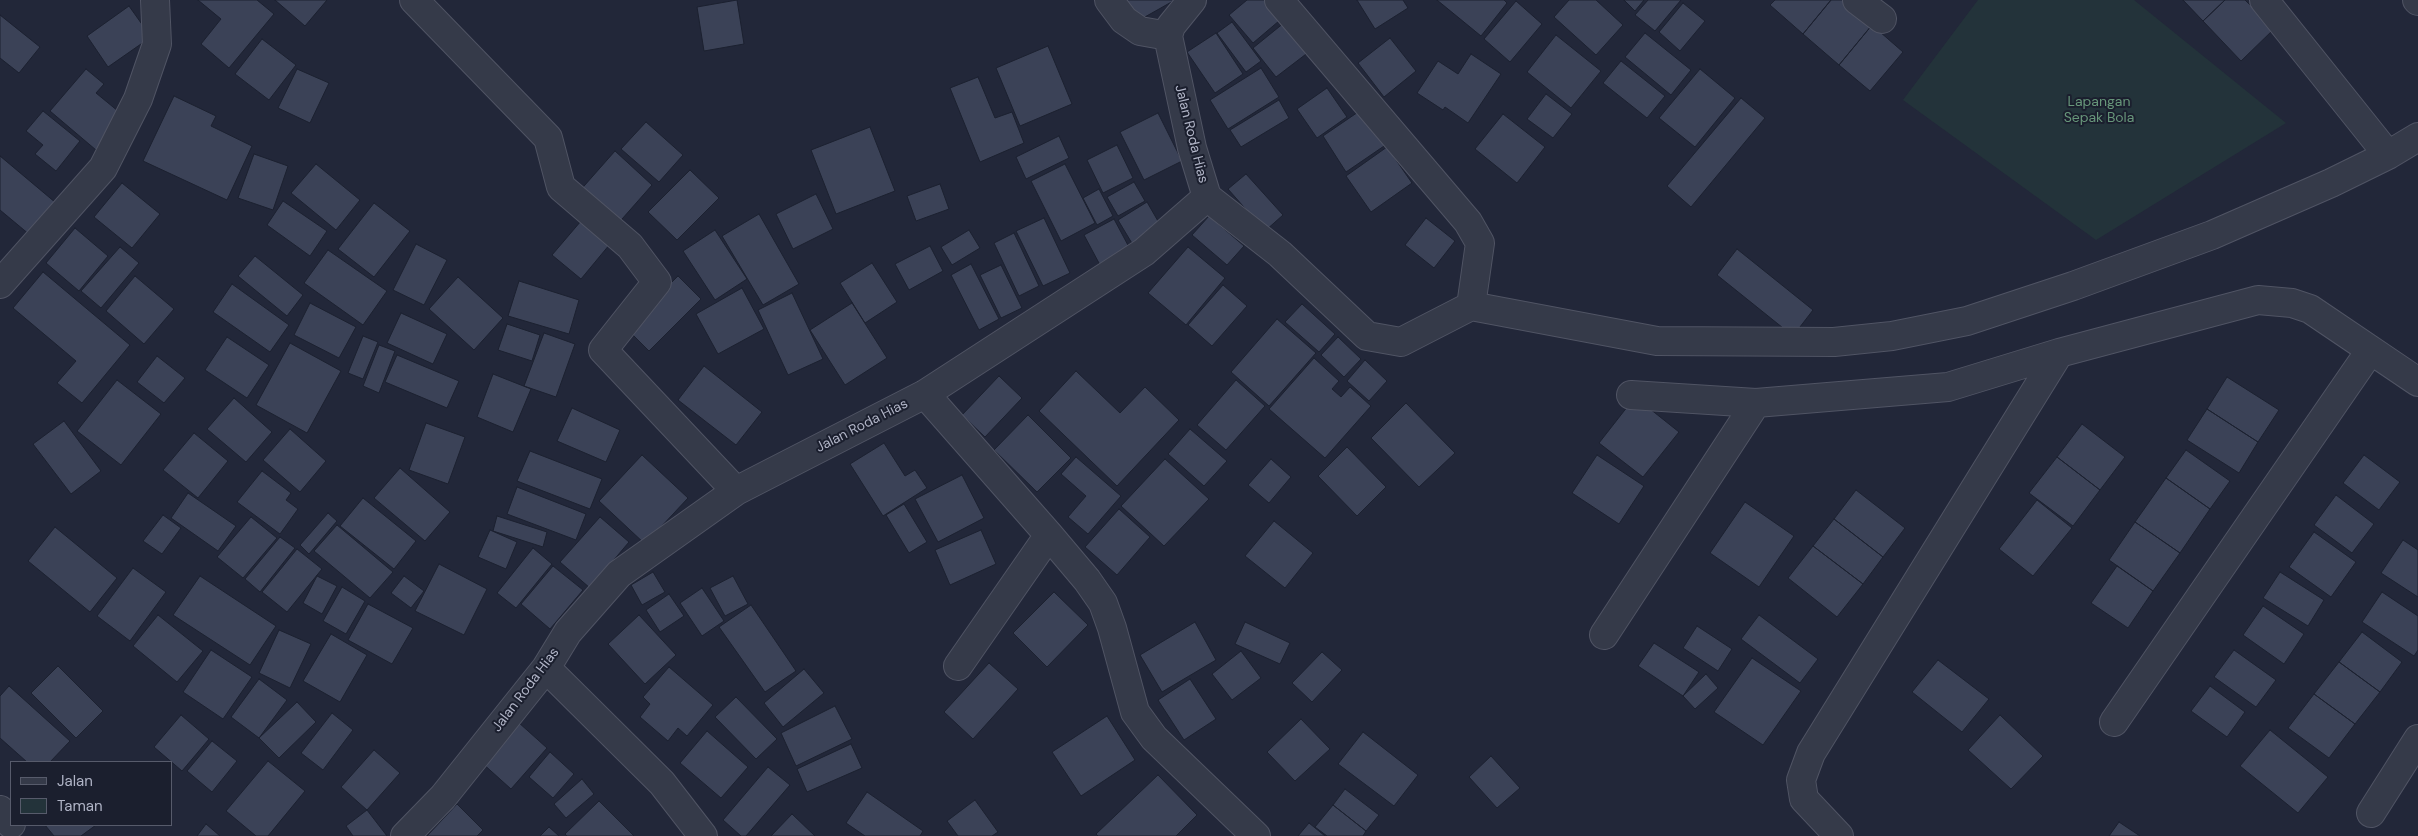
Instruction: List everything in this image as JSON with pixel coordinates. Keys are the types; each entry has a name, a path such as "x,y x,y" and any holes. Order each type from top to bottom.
{"street":[{"path":"0,284 103,168 138,99 157,44 155,0"},
{"path":"414,0 548,138 561,187 630,246 657,282 603,350 736,491"},
{"path":"1109,0 1124,20 1140,31 1168,36 1174,21 1192,0"},
{"path":"1279,0 1468,222 1480,243 1471,306"},
{"path":"1858,0 1882,19"},
{"path":"2264,0 2388,155"},
{"name":"Jalan Roda Hias","path":"405,836 443,796 546,668 568,632 620,574 736,491 925,394 1144,252 1207,197 1192,148 1168,36"},
{"path":"1207,197 1280,254 1366,336 1401,342 1471,306 1657,341 1834,342 1892,336 1967,321 2073,286 2212,235 2388,155 2418,137"},
{"path":"1631,394 1756,403 1948,387 2059,353 2258,300 2292,304 2310,309 2418,382"},
{"path":"2114,722 2370,351"},
{"path":"1839,836 1804,799 1801,780 1811,753 2059,353"},
{"path":"925,394 1087,580 1102,603 1112,628 1134,712 1154,738 1232,823 1256,836"},
{"path":"1604,635 1756,403"},
{"path":"958,666 1049,535"},
{"path":"546,668 662,783 703,836"},
{"path":"2371,813 2418,739"},
{"path":"12,826 20,836"}],"green space":[{"name":"Lapangan Sepak Bola","path":"1978,0 2134,0 2286,123 2096,240 1903,100"}],"building":[{"path":"198,0 257,0 274,14 229,68 201,44 221,19"},
{"path":"275,0 327,0 305,26"},
{"path":"737,0 744,44 704,51 697,7"},
{"path":"1124,0 1175,0 1136,22"},
{"path":"1247,0 1274,0 1286,15 1253,43 1229,15"},
{"path":"1357,0 1403,0 1408,8 1375,29"},
{"path":"1437,0 1504,0 1507,3 1481,36"},
{"path":"1569,0 1596,0 1623,25 1596,55 1554,17"},
{"path":"1624,0 1644,0 1635,11"},
{"path":"1648,0 1681,0 1655,31 1635,15"},
{"path":"1775,0 1831,0 1803,34 1770,5"},
{"path":"1831,0 1842,0 1872,25 1839,65 1803,34"},
{"path":"2183,0 2225,0 2203,21"},
{"path":"2225,0 2245,0 2274,29 2241,61 2203,21"},
{"path":"1516,1 1542,24 1510,62 1484,39"},
{"path":"1683,3 1705,21 1680,51 1659,32"},
{"path":"129,6 151,37 108,67 87,36"},
{"path":"0,15 40,47 19,73 0,58"},
{"path":"1290,18 1314,48 1276,77 1253,48"},
{"path":"1232,22 1261,61 1246,72 1217,33"},
{"path":"1872,25 1903,52 1870,91 1839,65"},
{"path":"1216,33 1243,74 1215,93 1187,52"},
{"path":"1645,33 1691,70 1671,95 1625,57"},
{"path":"1556,35 1601,71 1571,108 1527,72"},
{"path":"1390,38 1416,71 1384,97 1358,63"},
{"path":"262,39 296,65 269,100 235,74"},
{"path":"1048,46 1072,104 1020,126 996,68"},
{"path":"1471,54 1501,74 1468,123 1445,107 1443,110 1417,93 1438,61 1458,74"},
{"path":"1621,61 1665,96 1647,118 1603,83"},
{"path":"1261,68 1279,97 1228,129 1210,100"},
{"path":"86,69 104,84 96,93 124,116 96,150 50,111"},
{"path":"297,69 329,83 310,123 278,108"},
{"path":"1700,69 1735,98 1695,147 1659,118"},
{"path":"978,77 995,118 1012,112 1024,143 980,162 950,88"},
{"path":"1327,88 1347,117 1317,138 1297,109"},
{"path":"1546,94 1572,114 1553,138 1527,119"},
{"path":"174,96 216,116 211,126 252,146 227,200 143,161"},
{"path":"1741,98 1765,118 1691,207 1667,186"},
{"path":"1279,100 1289,118 1241,147 1230,130"},
{"path":"1364,108 1387,144 1346,172 1323,136"},
{"path":"43,111 80,141 56,171 35,154 43,145 26,131"},
{"path":"1158,113 1182,161 1144,180 1120,132"},
{"path":"1503,114 1545,147 1517,183 1475,149"},
{"path":"646,122 683,155 659,182 621,149"},
{"path":"870,127 895,191 836,214 811,150"},
{"path":"1059,136 1069,158 1026,179 1016,157"},
{"path":"1117,145 1133,178 1103,193 1087,160"},
{"path":"1387,147 1412,183 1371,212 1346,176"},
{"path":"615,151 652,185 615,227 577,194"},
{"path":"254,154 288,166 273,210 238,198"},
{"path":"0,156 56,203 30,235 0,210"},
{"path":"316,164 360,200 336,230 291,193"},
{"path":"1065,164 1095,223 1061,241 1031,181"},
{"path":"690,170 719,198 677,240 648,212"},
{"path":"1246,174 1283,215 1265,231 1228,189"},
{"path":"1134,182 1145,201 1118,216 1107,197"},
{"path":"122,183 160,214 132,248 94,217"},
{"path":"940,184 949,209 916,221 907,196"},
{"path":"1099,189 1113,216 1097,225 1083,198"},
{"path":"816,194 833,229 793,249 776,214"},
{"path":"283,201 327,231 310,256 267,225"},
{"path":"1147,202 1162,228 1133,245 1118,220"},
{"path":"374,203 410,231 374,277 338,249"},
{"path":"587,214 615,238 581,279 552,255"},
{"path":"759,214 799,284 763,305 722,236"},
{"path":"1209,216 1244,246 1227,265 1192,235"},
{"path":"1044,218 1070,273 1043,286 1016,231"},
{"path":"1426,218 1455,241 1434,268 1405,245"},
{"path":"1114,219 1130,249 1100,265 1084,235"},
{"path":"75,228 108,256 79,291 46,263"},
{"path":"715,230 747,279 715,300 683,251"},
{"path":"969,230 980,248 952,265 941,247"},
{"path":"1014,233 1039,286 1019,296 994,243"},
{"path":"416,244 447,260 424,305 393,290"},
{"path":"930,246 943,271 909,290 895,264"},
{"path":"120,247 139,263 101,308 81,291"},
{"path":"1188,247 1225,278 1186,325 1148,293"},
{"path":"1737,249 1813,310 1793,336 1717,275"},
{"path":"328,250 387,291 363,325 304,283"},
{"path":"255,256 303,295 287,316 238,276"},
{"path":"872,263 897,302 865,323 840,283"},
{"path":"971,264 999,319 979,330 951,275"},
{"path":"1001,265 1022,308 1001,318 980,275"},
{"path":"43,272 130,345 82,403 57,383 76,361 13,308"},
{"path":"135,276 174,309 144,344 106,311"},
{"path":"678,276 701,299 649,351 626,328"},
{"path":"458,277 503,318 474,350 429,309"},
{"path":"519,281 579,300 569,334 508,316"},
{"path":"232,284 289,325 270,352 213,312"},
{"path":"1223,285 1247,306 1212,346 1188,325"},
{"path":"742,288 764,329 718,354 696,314"},
{"path":"792,293 823,359 788,375 758,310"},
{"path":"310,303 356,327 339,358 294,335"},
{"path":"852,303 887,358 845,385 810,330"},
{"path":"1302,304 1335,334 1319,352 1285,322"},
{"path":"401,313 447,334 433,364 387,343"},
{"path":"1277,319 1316,353 1269,406 1231,372"},
{"path":"507,324 540,335 532,361 498,350"},
{"path":"544,333 575,344 556,397 524,386"},
{"path":"363,336 378,342 363,379 348,373"},
{"path":"227,337 269,365 247,398 205,370"},
{"path":"1338,337 1361,359 1344,377 1321,355"},
{"path":"290,343 341,371 307,433 256,405"},
{"path":"379,345 395,351 379,393 363,386"},
{"path":"397,355 459,381 447,408 385,382"},
{"path":"157,356 185,378 164,403 137,382"},
{"path":"1314,358 1339,381 1332,389 1341,397 1350,387 1371,406 1325,458 1269,409"},
{"path":"1365,360 1387,381 1369,401 1347,381"},
{"path":"704,366 762,412 736,445 678,400"},
{"path":"1076,371 1120,413 1145,387 1179,420 1117,486 1039,411"},
{"path":"493,374 531,389 513,432 477,417"},
{"path":"999,376 1022,398 985,437 962,415"},
{"path":"2227,377 2279,410 2258,442 2207,409"},
{"path":"117,380 161,414 121,465 77,431"},
{"path":"1236,380 1265,406 1226,450 1197,425"},
{"path":"1635,397 1679,432 1643,477 1599,443"},
{"path":"234,398 272,432 246,462 207,429"},
{"path":"1406,403 1455,453 1419,487 1371,438"},
{"path":"572,408 620,430 606,462 557,441"},
{"path":"2207,409 2258,442 2239,473 2187,440"},
{"path":"1028,415 1071,458 1037,492 994,450"},
{"path":"64,421 101,471 71,494 33,444"},
{"path":"426,423 465,437 448,484 409,470"},
{"path":"2082,424 2125,457 2100,490 2057,457"},
{"path":"290,429 326,461 300,492 263,460"},
{"path":"1190,429 1227,461 1204,486 1168,454"},
{"path":"194,433 228,461 198,498 163,470"},
{"path":"884,443 905,476 915,470 927,488 883,516 850,464"},
{"path":"1347,447 1386,487 1357,516 1318,476"},
{"path":"2186,450 2230,481 2210,509 2166,478"},
{"path":"530,451 602,479 590,509 517,481"},
{"path":"642,455 688,498 645,544 599,501"},
{"path":"1597,455 1644,486 1619,524 1572,493"},
{"path":"2364,455 2400,482 2379,510 2343,483"},
{"path":"1076,457 1121,496 1088,534 1068,517 1086,496 1061,474"},
{"path":"2057,457 2100,490 2073,526 2029,493"},
{"path":"1165,459 1209,499 1164,546 1121,506"},
{"path":"1271,459 1291,477 1269,503 1248,485"},
{"path":"400,468 450,512 425,541 374,498"},
{"path":"262,471 291,493 286,500 298,509 280,534 237,502"},
{"path":"962,475 984,518 938,542 915,499"},
{"path":"2166,478 2210,509 2180,553 2135,522"},
{"path":"517,487 586,514 576,540 507,514"},
{"path":"1856,490 1905,528 1883,557 1834,519"},
{"path":"188,493 236,526 218,551 171,518"},
{"path":"2336,495 2374,524 2352,553 2314,525"},
{"path":"363,498 416,541 394,569 340,526"},
{"path":"2037,500 2072,528 2033,576 1999,549"},
{"path":"1745,502 1794,536 1759,587 1710,553"},
{"path":"904,504 927,542 909,553 886,515"},
{"path":"1119,509 1150,537 1117,575 1085,547"},
{"path":"328,513 337,521 309,554 300,545"},
{"path":"163,515 181,528 162,554 143,541"},
{"path":"497,516 547,532 543,547 493,531"},
{"path":"251,517 277,538 243,578 217,557"},
{"path":"600,517 629,542 590,588 560,562"},
{"path":"1834,519 1883,557 1863,584 1813,546"},
{"path":"1274,521 1313,553 1285,588 1245,556"},
{"path":"2135,522 2180,553 2153,591 2109,560"},
{"path":"337,525 393,572 370,598 314,551"},
{"path":"55,527 117,578 90,612 28,561"},
{"path":"490,530 517,542 506,569 478,557"},
{"path":"981,530 996,564 950,585 935,550"},
{"path":"2314,532 2356,562 2331,597 2289,567"},
{"path":"280,537 295,548 260,592 245,579"},
{"path":"2403,540 2418,550 2418,597 2381,573"},
{"path":"1813,546 1863,584 1837,617 1788,578"},
{"path":"533,548 552,564 516,608 497,593"},
{"path":"297,549 322,569 287,612 262,592"},
{"path":"439,564 487,589 464,635 415,611"},
{"path":"553,566 583,590 550,629 521,604"},
{"path":"2117,566 2153,591 2128,628 2091,603"},
{"path":"133,568 166,592 130,641 97,616"},
{"path":"653,572 665,592 642,605 631,585"},
{"path":"2280,572 2324,600 2308,626 2263,598"},
{"path":"200,576 276,626 250,665 173,615"},
{"path":"317,576 337,586 322,614 303,603"},
{"path":"404,576 424,591 411,608 391,593"},
{"path":"733,576 748,604 725,616 710,588"},
{"path":"342,587 365,601 346,634 323,621"},
{"path":"702,588 724,621 702,636 680,603"},
{"path":"1054,592 1088,625 1047,667 1013,633"},
{"path":"2382,592 2418,616 2418,650 2414,656 2362,622"},
{"path":"669,594 684,616 660,632 646,610"},
{"path":"368,604 413,628 392,664 348,640"},
{"path":"751,605 796,671 765,692 719,627"},
{"path":"2263,606 2304,634 2284,664 2243,635"},
{"path":"158,615 203,651 177,682 133,646"},
{"path":"639,615 676,655 645,684 608,644"},
{"path":"1759,615 1818,659 1800,683 1741,639"},
{"path":"1195,622 1216,660 1162,692 1140,655"},
{"path":"1245,622 1290,643 1280,664 1235,644"},
{"path":"1697,626 1732,649 1718,671 1683,648"},
{"path":"279,630 311,644 290,688 259,673"},
{"path":"2362,632 2402,662 2380,692 2339,662"},
{"path":"331,634 367,655 340,702 303,681"},
{"path":"1654,643 1699,672 1683,696 1638,666"},
{"path":"211,650 252,677 223,719 183,692"},
{"path":"2234,650 2276,680 2256,707 2214,677"},
{"path":"1241,651 1261,678 1232,700 1212,674"},
{"path":"1322,652 1342,670 1312,702 1292,683"},
{"path":"1752,658 1801,691 1763,745 1714,712"},
{"path":"1938,660 1989,699 1962,732 1912,692"},
{"path":"2339,662 2380,692 2355,724 2314,694"},
{"path":"989,663 1018,689 973,739 944,712"},
{"path":"58,666 103,711 76,738 31,693"},
{"path":"669,667 713,705 687,736 678,728 668,741 640,717 650,704 643,697"},
{"path":"804,669 824,693 783,727 764,703"},
{"path":"1706,674 1718,688 1695,709 1683,696"},
{"path":"259,679 287,700 259,738 231,717"},
{"path":"1190,679 1216,719 1184,740 1158,700"},
{"path":"9,686 70,741 51,761 26,761 0,738 0,696"},
{"path":"2210,686 2245,712 2227,737 2191,711"},
{"path":"2314,694 2355,724 2329,758 2288,728"},
{"path":"736,697 777,739 756,759 715,717"},
{"path":"297,702 316,722 279,758 259,738"},
{"path":"835,706 852,739 796,766 781,733"},
{"path":"332,713 353,730 323,770 301,753"},
{"path":"181,715 209,739 182,771 154,747"},
{"path":"2000,715 2043,756 2011,789 1968,750"},
{"path":"1107,716 1135,760 1081,796 1052,752"},
{"path":"1301,719 1330,749 1295,781 1267,752"},
{"path":"518,722 547,748 511,789 481,762"},
{"path":"2270,730 2328,777 2298,813 2240,766"},
{"path":"707,731 748,767 721,798 680,763"},
{"path":"1363,732 1418,775 1394,806 1338,764"},
{"path":"212,741 237,761 212,792 187,771"},
{"path":"851,744 862,768 807,792 797,769"},
{"path":"374,750 400,773 367,810 341,787"},
{"path":"550,752 574,774 553,798 529,777"},
{"path":"1491,756 1520,788 1497,808 1469,777"},
{"path":"268,761 305,791 268,836 256,836 226,811"},
{"path":"768,767 790,785 746,836 741,836 723,820"},
{"path":"1158,775 1197,815 1176,836 1098,836 1096,834"},
{"path":"582,779 594,794 566,818 554,804"},
{"path":"1345,789 1379,815 1366,831 1333,805"},
{"path":"867,792 923,831 920,836 865,836 846,823"},
{"path":"975,800 998,832 992,836 958,836 947,821"},
{"path":"599,801 634,836 567,836 565,834"},
{"path":"457,804 483,830 477,836 427,836"},
{"path":"1333,805 1366,831 1363,836 1327,836 1315,827"},
{"path":"367,810 387,836 353,836 346,826"},
{"path":"792,814 815,836 771,836"},
{"path":"2119,822 2140,836 2109,836"},
{"path":"1309,823 1325,836 1298,836"},
{"path":"206,824 220,836 197,836"},
{"path":"46,826 95,826 81,836 54,836"},
{"path":"549,827 559,836 540,836"}]}
